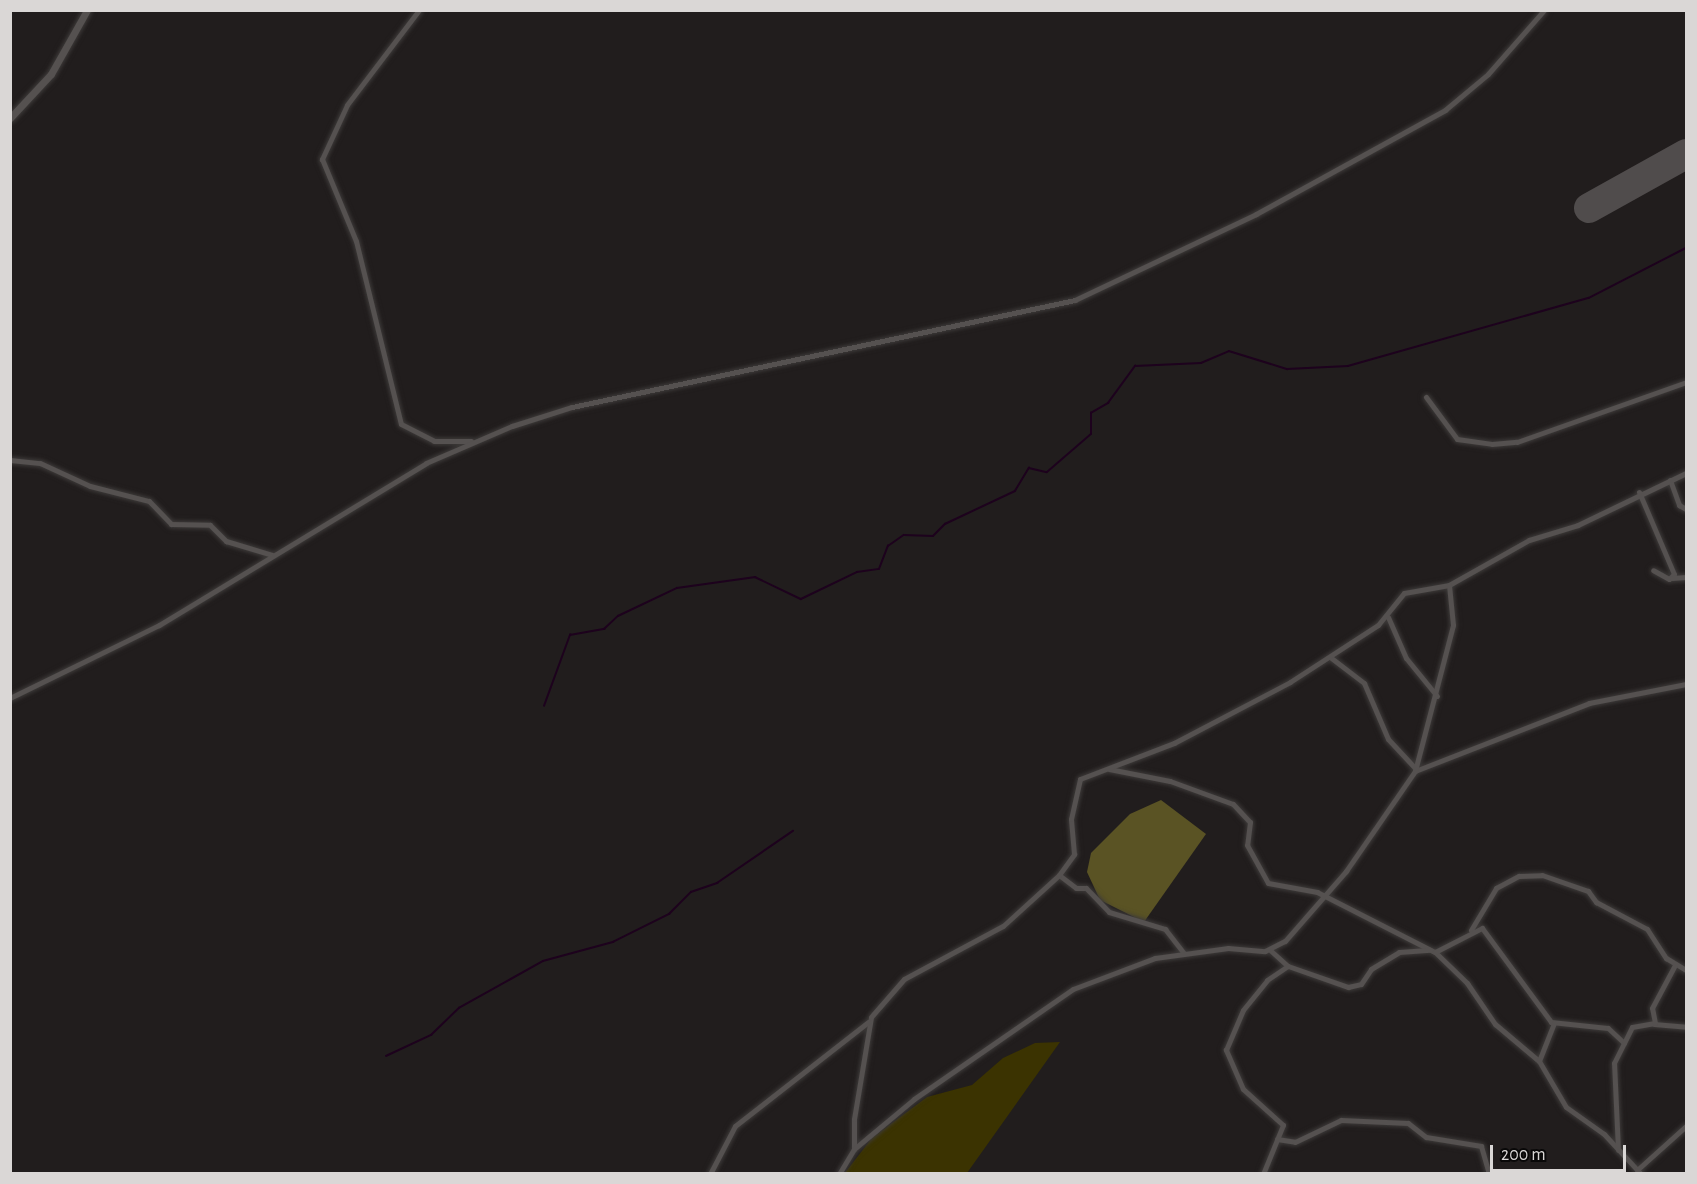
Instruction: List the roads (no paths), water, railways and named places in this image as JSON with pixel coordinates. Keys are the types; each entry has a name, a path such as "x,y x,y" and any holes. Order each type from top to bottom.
{"street":[{"path":"10,118 51,74 87,10"},
{"path":"419,10 347,105 322,159 356,241 401,424 434,441 475,440"},
{"path":"10,698 142,635 426,463 475,440 572,407 1075,300 1256,214 1445,110 1488,74 1544,10"},
{"path":"1426,397 1457,439 1508,443 1686,382"},
{"path":"10,460 40,463 90,486 149,501 171,525 210,525 226,541 272,555"},
{"path":"710,1173 735,1126 869,1021 904,979 1003,926 1059,875 1074,854 1074,789 1086,774 1174,743 1329,657 1388,617 1404,593 1449,585 1500,554 1587,520 1640,492 1686,473"},
{"path":"1670,480 1679,505 1686,509"},
{"path":"1640,492 1672,578"},
{"path":"1653,570 1672,578 1686,577"},
{"path":"839,1173 854,1149 914,1099 1058,998 1155,958 1184,953 1270,950 1285,941 1321,895 1346,871 1415,770 1437,697 1453,625 1449,585"},
{"path":"1388,617 1407,658 1437,697"},
{"path":"1329,657 1364,683 1388,739 1415,770"},
{"path":"1415,770 1589,703 1686,684"},
{"path":"1107,768 1170,781 1233,804 1250,822 1246,842 1265,881 1321,895 1434,951 1467,982 1495,1024 1539,1061 1566,1107 1618,1150 1639,1172 1686,1126"},
{"path":"1059,875 1076,888 1086,888 1113,914 1164,929 1184,953"},
{"path":"1270,950 1288,966 1348,987 1361,984 1371,969 1399,952 1434,951 1471,930 1496,888 1519,876 1542,875 1588,891 1596,902 1647,928 1675,965 1686,970"},
{"path":"1471,930 1488,933 1554,1023 1608,1028 1624,1043"},
{"path":"1654,1024 1652,1008 1675,965"},
{"path":"1263,1173 1283,1125 1243,1089 1226,1050 1243,1010 1267,980 1288,966"},
{"path":"854,1149 854,1119 869,1021"},
{"path":"1539,1061 1554,1023"},
{"path":"1618,1150 1613,1068 1624,1043 1636,1024 1686,1027"},
{"path":"1277,1139 1295,1142 1341,1120 1408,1123 1426,1137 1481,1146 1489,1173"}],"waterway":[{"path":"544,706 570,635 604,629 618,616 677,588 755,577 801,599 857,572 879,569 888,546 904,535 933,536 945,524 1015,491 1029,468 1047,472 1091,434 1091,413 1108,403 1135,366 1201,363 1229,351 1287,369 1348,366 1589,298 1686,248"},
{"path":"386,1056 431,1035 459,1008 543,961 613,942 669,914 691,892 717,883 793,831"}]}
